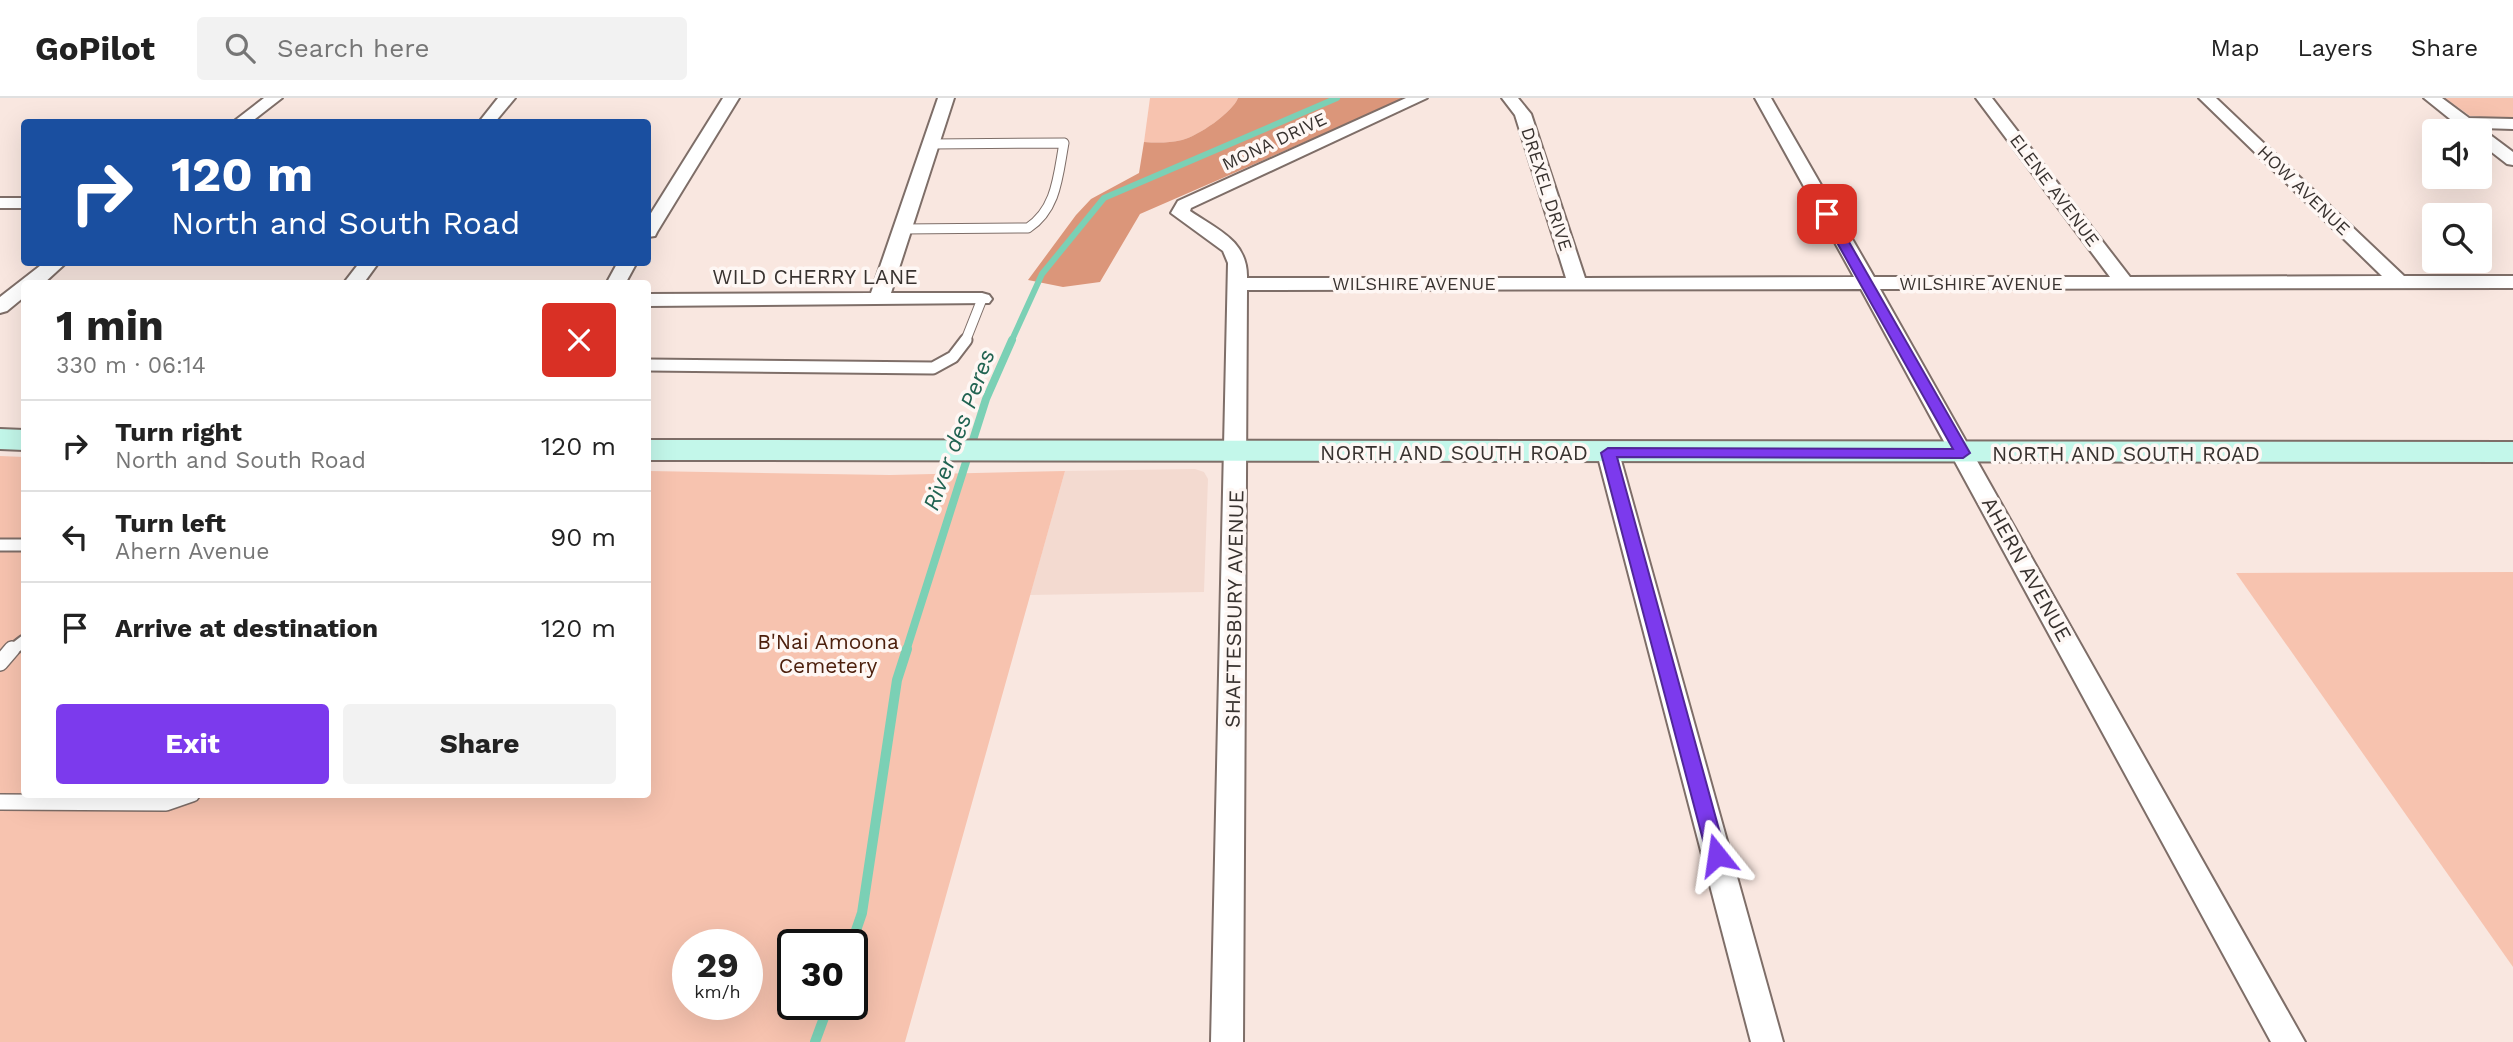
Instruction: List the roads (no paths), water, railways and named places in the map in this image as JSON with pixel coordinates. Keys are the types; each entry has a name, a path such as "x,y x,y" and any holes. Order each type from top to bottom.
{"street":[{"path":"245,119 274,98"},
{"path":"490,119 508,98"},
{"path":"651,227 731,98"},
{"path":"879,299 946,98"},
{"name":"MONA DRIVE","path":"1184,205 1419,98"},
{"name":"DREXEL DRIVE","path":"1510,98 1523,114 1577,283"},
{"name":"AHERN AVENUE","path":"1763,98 2289,1042"},
{"name":"ELENE AVENUE","path":"1984,98 2125,283"},
{"name":"HOW AVENUE","path":"2207,98 2400,283"},
{"path":"2432,98 2460,119"},
{"path":"2492,125 2513,124"},
{"path":"2492,144 2513,160"},
{"path":"0,203 21,203"},
{"name":"SHAFTESBURY AVENUE","path":"1184,205 1180,213 1231,248 1237,262 1237,452 1227,1042"},
{"path":"35,280 53,266"},
{"path":"355,280 367,266"},
{"name":"WILSHIRE AVENUE","path":"1238,284 2513,282"},
{"path":"0,309 21,291"},
{"name":"WILD CHERRY LANE","path":"651,299 982,299"},
{"path":"0,309 21,310"},
{"path":"0,439 21,440"},
{"name":"NORTH AND SOUTH ROAD","path":"651,450 2513,452"},
{"path":"1608,453 1767,1042"}],"lane":[{"path":"902,229 1028,228 1038,223 1051,205 1064,143 931,144"},
{"path":"651,365 933,368 947,363 966,344 982,299"},
{"path":"0,545 21,545"},
{"path":"0,663 20,643"},
{"path":"0,802 166,803 180,798"}],"waterway":[{"name":"River des Peres","path":"1011,342 1042,274 1104,198 1337,98"},
{"name":"River des Peres","path":"906,651 986,399 1012,340"},
{"name":"River des Peres","path":"856,929 862,913 897,680 907,649"},
{"name":"River des Peres","path":"815,1042 823,1020"}],"park label":[{"name":"B'Nai Amoona Cemetery","path":"828,653"}]}
